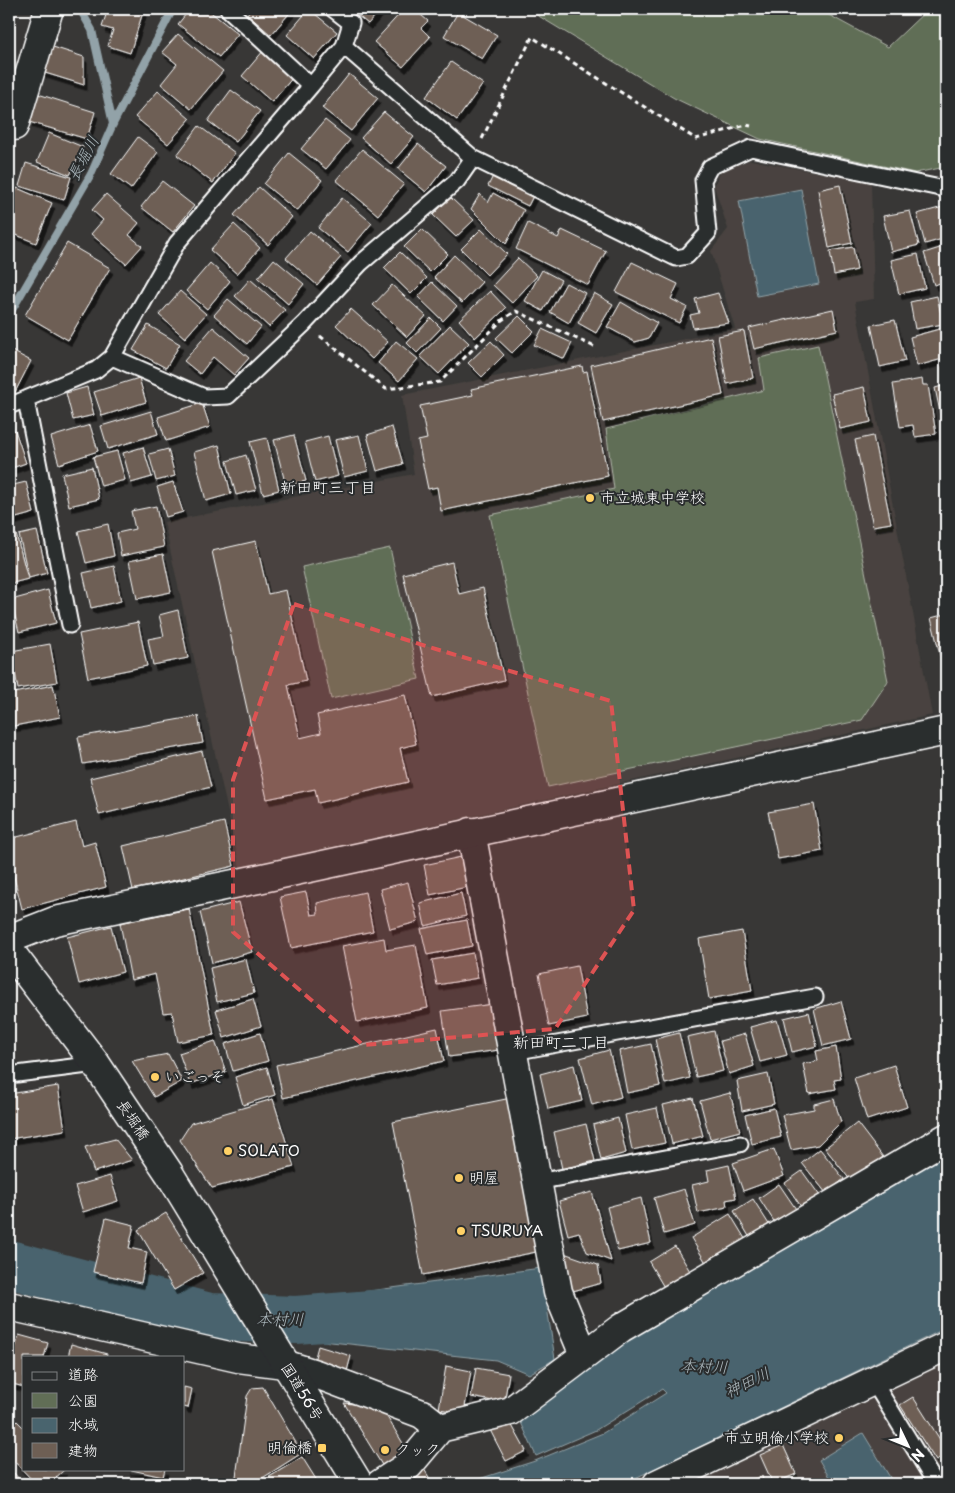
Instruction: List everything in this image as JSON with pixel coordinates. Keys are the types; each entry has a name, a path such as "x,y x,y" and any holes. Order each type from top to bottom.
{"main road":[{"path":"11,131 49,9"},
{"path":"9,939 55,921 258,880 471,832 946,731"},
{"path":"471,832 558,1292 584,1355"},
{"name":"長堀橋","path":"9,950 96,1064 169,1173 245,1299"},
{"path":"380,1484 409,1465 440,1428 510,1411 621,1328 946,1138"},
{"name":"国道56号","path":"245,1299 359,1484"},
{"path":"9,1306 238,1358 279,1355 316,1374 422,1414 440,1428"},
{"path":"657,1484 946,1346"}],"lane":[{"path":"228,9 311,86"},
{"path":"9,406 96,370 112,357 177,243 344,46 351,22 333,9"},
{"path":"344,46 473,158 676,258 686,256 708,233 703,180 710,167 752,148 940,188 946,186"},
{"path":"112,357 204,397 228,396 304,324 362,263 457,181 473,158"},
{"path":"26,400 70,625"},
{"path":"513,1052 815,997"},
{"path":"9,1075 96,1064"},
{"path":"537,1182 740,1144"},
{"path":"873,1381 936,1484"}],"path":[{"path":"473,158 532,37 696,139 746,125 755,127"},
{"path":"304,324 386,389 440,382 502,320 516,311 597,348"}],"highlighted area":[{"path":"294,604 429,647 611,701 634,910 555,1029 363,1045 233,932 233,780"}],"shaded area":[{"name":"市立城東中学校","path":"751,160 871,182 874,299 855,302 932,715 240,867 164,522 414,474 402,395 735,329 711,251 728,229 714,186 722,169"},
{"path":"946,1356 946,1484 944,1484 884,1385"},
{"name":"市立明倫小学校","path":"871,1393 926,1484 687,1484"}],"green space":[{"path":"527,9 818,9 888,47 928,9 946,9 946,167 915,173 760,139 674,98"},
{"path":"818,345 888,681 862,720 548,787 490,515 614,489 606,429 764,390 759,358"},
{"path":"390,548 419,679 331,699 302,567"}],"water":[{"path":"801,189 819,284 757,296 739,201"},
{"name":"神田川","path":"946,1145 946,1328 623,1484 471,1484 479,1479 535,1461 603,1433 666,1393 662,1389 596,1430 536,1456 519,1418 648,1326"},
{"path":"541,1268 555,1359 529,1374 496,1360 322,1341 317,1298"},
{"path":"863,1433 894,1484 833,1484 819,1460"}],"building":[{"path":"108,9 144,9 130,53 108,46 113,30 102,27"},
{"path":"190,9 207,9 238,34 219,57 178,24"},
{"path":"251,9 293,9 271,35 247,14"},
{"path":"309,9 337,32 314,59 287,35"},
{"path":"350,9 381,9 368,24"},
{"path":"404,9 414,9 428,21 421,28 430,37 403,67 374,42"},
{"path":"458,12 497,35 482,59 444,36"},
{"path":"178,34 223,71 191,109 161,84 177,64 162,52"},
{"path":"50,46 84,57 84,85 42,72"},
{"path":"264,50 294,76 272,102 242,76"},
{"path":"451,62 483,84 457,120 426,97"},
{"path":"349,74 378,98 351,131 322,108"},
{"path":"231,90 260,111 236,142 208,121"},
{"path":"158,91 190,119 168,144 135,117"},
{"path":"38,94 95,112 87,139 29,122"},
{"path":"384,112 414,137 391,164 361,138"},
{"path":"325,120 350,140 326,169 301,149"},
{"path":"199,126 235,153 213,183 177,155"},
{"path":"49,133 83,147 70,175 37,162"},
{"path":"138,137 158,152 131,189 111,174"},
{"path":"418,144 446,166 426,192 398,169"},
{"path":"362,149 404,184 378,215 336,180"},
{"path":"289,153 322,180 297,211 264,184"},
{"path":"26,163 71,177 64,200 19,186"},
{"path":"494,174 534,194 528,206 488,186"},
{"path":"162,181 194,206 173,232 141,207"},
{"path":"840,185 852,243 829,248 818,190"},
{"path":"259,187 292,217 268,245 234,215"},
{"path":"17,188 52,203 36,243 9,232 9,208"},
{"path":"493,193 524,210 506,244 471,209 480,194 488,203"},
{"path":"106,194 139,223 129,235 142,246 126,264 91,234 103,220 92,210"},
{"path":"450,197 474,220 456,237 433,215"},
{"path":"342,198 372,223 348,252 318,228"},
{"path":"943,207 946,218 946,238 925,244 917,214"},
{"path":"910,211 919,245 891,252 883,216"},
{"path":"528,223 558,238 562,230 606,251 588,285 516,249"},
{"path":"234,224 260,248 237,274 210,250"},
{"path":"422,229 448,254 430,272 404,247"},
{"path":"481,229 507,254 487,275 461,249"},
{"path":"310,231 341,257 317,285 286,258"},
{"path":"67,243 110,268 68,340 25,315"},
{"path":"946,246 946,281 934,285 924,253"},
{"path":"853,247 857,270 834,275 830,251"},
{"path":"400,252 427,278 411,294 384,268"},
{"path":"918,254 925,288 899,294 891,260"},
{"path":"454,255 482,282 462,303 434,277"},
{"path":"518,258 537,276 512,303 493,285"},
{"path":"274,259 304,284 288,304 258,278"},
{"path":"632,262 678,284 671,299 687,307 679,323 616,292"},
{"path":"210,263 230,281 207,309 186,291"},
{"path":"542,270 561,280 543,311 525,301"},
{"path":"250,279 285,310 269,327 235,296"},
{"path":"432,282 457,306 443,321 418,297"},
{"path":"566,283 585,293 569,323 550,312"},
{"path":"392,285 426,316 407,337 373,305"},
{"path":"180,291 206,314 185,338 159,315"},
{"path":"490,291 506,308 475,338 459,320"},
{"path":"946,292 946,310 941,294"},
{"path":"594,293 613,304 596,333 578,323"},
{"path":"718,293 729,323 693,328 690,315 699,313 695,299"},
{"path":"937,296 943,324 915,329 910,302"},
{"path":"228,299 261,327 247,344 214,315"},
{"path":"621,302 657,323 649,338 635,342 607,327"},
{"path":"351,309 388,342 372,359 336,325"},
{"path":"833,309 837,330 754,349 749,328"},
{"path":"519,316 534,331 512,353 496,338"},
{"path":"431,318 441,328 417,353 407,343"},
{"path":"895,320 905,361 880,367 871,325"},
{"path":"148,325 180,344 166,368 133,350"},
{"path":"450,325 469,343 439,374 420,356"},
{"path":"213,327 249,358 234,375 213,357 200,374 184,361"},
{"path":"943,328 946,340 946,358 917,366 910,337"},
{"path":"542,329 572,343 564,359 534,345"},
{"path":"744,331 753,378 727,384 718,336"},
{"path":"711,337 723,395 603,422 591,365"},
{"path":"396,341 418,359 399,381 378,363"},
{"path":"491,341 504,355 482,377 468,363"},
{"path":"10,350 31,361 12,398 9,396"},
{"path":"582,366 583,372 587,371 608,476 441,511 437,487 428,489 418,441 427,439 420,406 473,395 471,389"},
{"path":"139,378 146,402 102,416 94,392"},
{"path":"922,379 923,385 928,385 936,434 915,437 913,425 900,427 893,384"},
{"path":"946,385 946,431 944,431 935,388"},
{"path":"87,387 94,415 73,420 66,393"},
{"path":"864,387 871,422 840,429 832,394"},
{"path":"202,403 210,427 166,441 158,417"},
{"path":"151,411 158,434 108,449 101,426"},
{"path":"90,425 98,451 59,464 51,437"},
{"path":"392,427 403,464 377,471 367,435"},
{"path":"15,430 26,463 9,469 9,432"},
{"path":"294,435 306,481 286,486 274,440"},
{"path":"359,435 368,471 344,477 335,440"},
{"path":"328,436 338,476 315,482 305,442"},
{"path":"873,436 891,523 873,526 855,440"},
{"path":"267,438 279,490 263,494 250,442"},
{"path":"219,445 231,494 206,501 194,452"},
{"path":"143,447 152,477 131,483 123,453"},
{"path":"168,449 175,476 156,481 149,454"},
{"path":"117,451 125,480 101,486 93,457"},
{"path":"246,455 256,490 236,495 227,461"},
{"path":"92,467 99,499 69,506 62,474"},
{"path":"26,482 34,513 9,520 9,486"},
{"path":"173,482 183,512 166,517 157,487"},
{"path":"156,506 164,547 121,556 117,533 135,529 131,511"},
{"path":"108,524 114,556 86,563 78,531"},
{"path":"37,531 47,573 29,578 19,535"},
{"path":"16,534 28,579 9,584 9,536"},
{"path":"256,541 268,594 286,590 306,681 288,685 300,738 321,733 317,715 405,695 416,744 400,748 408,782 318,803 315,789 267,799 212,551"},
{"path":"163,554 171,592 137,599 129,561"},
{"path":"452,562 459,594 483,588 504,680 432,697 403,574"},
{"path":"114,566 121,601 91,608 83,573"},
{"path":"48,590 56,623 19,632 11,600"},
{"path":"178,610 188,658 153,665 148,639 164,636 159,615"},
{"path":"946,614 946,662 942,663 931,618"},
{"path":"138,622 147,666 88,678 79,634"},
{"path":"50,644 57,682 18,689 11,651"},
{"path":"53,685 60,717 9,727 9,694"},
{"path":"198,716 203,743 83,764 78,737"},
{"path":"202,751 211,787 99,815 90,778"},
{"path":"814,804 822,851 778,859 768,812"},
{"path":"76,822 82,846 95,842 106,887 22,909 9,857 9,839"},
{"path":"224,822 234,866 133,890 123,846"},
{"path":"461,857 467,887 430,895 424,865"},
{"path":"408,882 418,922 390,929 380,889"},
{"path":"306,892 311,915 318,914 317,903 365,892 373,931 291,948 280,897"},
{"path":"461,893 466,916 425,926 420,903"},
{"path":"239,902 252,952 212,963 200,912"},
{"path":"189,909 214,1035 178,1042 172,1012 163,1013 155,974 131,980 120,923"},
{"path":"467,920 472,946 427,955 421,929"},
{"path":"111,926 123,972 79,984 67,937"},
{"path":"742,931 752,991 709,999 699,939"},
{"path":"384,938 386,950 416,945 428,1008 357,1022 342,946"},
{"path":"473,953 478,978 437,985 432,960"},
{"path":"246,959 254,993 217,1002 210,968"},
{"path":"577,966 587,1018 549,1026 539,974"},
{"path":"253,999 261,1026 224,1038 216,1010"},
{"path":"841,1001 851,1039 823,1046 814,1009"},
{"path":"493,1004 499,1050 449,1057 442,1011"},
{"path":"809,1012 817,1046 792,1052 784,1018"},
{"path":"777,1020 787,1055 760,1062 750,1027"},
{"path":"437,1028 444,1061 283,1098 276,1065"},
{"path":"714,1031 723,1071 696,1077 687,1037"},
{"path":"260,1033 268,1061 233,1071 225,1044"},
{"path":"679,1033 690,1078 665,1084 655,1039"},
{"path":"745,1034 754,1066 729,1074 720,1041"},
{"path":"215,1041 226,1072 190,1084 179,1053"},
{"path":"651,1044 660,1086 627,1093 619,1051"},
{"path":"836,1047 841,1079 834,1080 836,1089 809,1094 803,1064 818,1061 816,1051"},
{"path":"609,1050 621,1097 592,1105 580,1058"},
{"path":"168,1054 182,1081 154,1097 132,1061"},
{"path":"574,1065 582,1101 548,1109 540,1074"},
{"path":"894,1065 907,1107 867,1120 854,1078"},
{"path":"267,1067 275,1095 243,1105 235,1077"},
{"path":"768,1074 774,1104 742,1111 737,1081"},
{"path":"58,1086 65,1130 9,1139 9,1094"},
{"path":"730,1093 740,1131 710,1139 700,1101"},
{"path":"511,1098 541,1251 423,1275 393,1122"},
{"path":"693,1098 703,1136 672,1144 663,1105"},
{"path":"273,1099 294,1167 212,1188 180,1140 191,1123"},
{"path":"834,1099 841,1122 818,1145 791,1150 782,1115 814,1109 814,1104"},
{"path":"657,1108 665,1143 632,1150 625,1115"},
{"path":"774,1108 781,1137 752,1144 745,1115"},
{"path":"618,1118 626,1153 601,1160 593,1125"},
{"path":"857,1123 883,1157 851,1181 825,1148"},
{"path":"586,1124 595,1161 562,1169 554,1132"},
{"path":"115,1139 132,1160 94,1172 85,1147"},
{"path":"774,1149 784,1176 743,1191 733,1163"},
{"path":"820,1149 844,1179 826,1193 802,1163"},
{"path":"729,1165 736,1198 726,1200 727,1207 698,1213 692,1185 709,1181 707,1170"},
{"path":"802,1171 820,1196 802,1208 785,1183"},
{"path":"110,1176 118,1201 83,1212 75,1186"},
{"path":"779,1184 798,1212 777,1226 759,1198"},
{"path":"684,1189 695,1225 664,1234 654,1198"},
{"path":"592,1192 611,1261 587,1252 579,1232 568,1235 559,1201"},
{"path":"641,1198 651,1243 618,1251 607,1207"},
{"path":"753,1199 770,1226 750,1238 734,1211"},
{"path":"166,1213 203,1273 174,1290 138,1230"},
{"path":"730,1214 747,1242 708,1266 691,1238"},
{"path":"106,1218 134,1225 129,1248 147,1252 141,1283 93,1272"},
{"path":"675,1246 694,1278 668,1294 649,1262"},
{"path":"561,1252 598,1265 601,1283 573,1291"},
{"path":"19,1335 48,1343 44,1356 22,1356 22,1386 9,1383 9,1370"},
{"path":"71,1344 107,1354 106,1356 68,1356"},
{"path":"318,1346 351,1356 347,1371 314,1361"},
{"path":"446,1366 471,1371 464,1413 439,1409"},
{"path":"476,1368 509,1374 504,1403 471,1397"},
{"path":"185,1387 192,1389 188,1408 185,1407"},
{"path":"263,1387 302,1453 253,1484 235,1484 247,1396 252,1388"},
{"path":"913,1397 946,1449 946,1454 936,1461 900,1405"},
{"path":"344,1403 381,1407 407,1450 382,1465"},
{"path":"509,1420 526,1451 506,1461 490,1430"},
{"path":"17,1421 22,1426 22,1469 9,1456 9,1428"},
{"path":"783,1445 796,1474 773,1484 760,1455"},
{"path":"302,1457 319,1484 258,1484"},
{"path":"9,1467 23,1484 9,1484"},
{"path":"946,1467 946,1481 940,1471"},
{"path":"424,1469 433,1484 399,1484"},
{"path":"22,1470 64,1470 49,1484 36,1484"},
{"path":"132,1470 165,1470 163,1477"},
{"path":"762,1476 764,1484 754,1484 752,1480"}],"waterway":[{"path":"80,9 92,30 113,124"},
{"name":"長堀川","path":"9,315 91,174 113,124 173,9"},
{"name":"本村川","path":"9,1264 209,1317 296,1320 385,1313"}],"place":[{"name":"市立城東中学校","path":"590,498"},
{"name":"いごっそ","path":"155,1077"},
{"name":"SOLATO","path":"228,1151"},
{"name":"明屋","path":"459,1178"},
{"name":"TSURUYA","path":"461,1231"},
{"name":"市立明倫小学校","path":"839,1438"},
{"name":"明倫橋","path":"322,1448"},
{"name":"クック","path":"385,1450"}],"district":[{"name":"新田町三丁目","path":"328,487"},
{"name":"新田町二丁目","path":"561,1042"}]}
